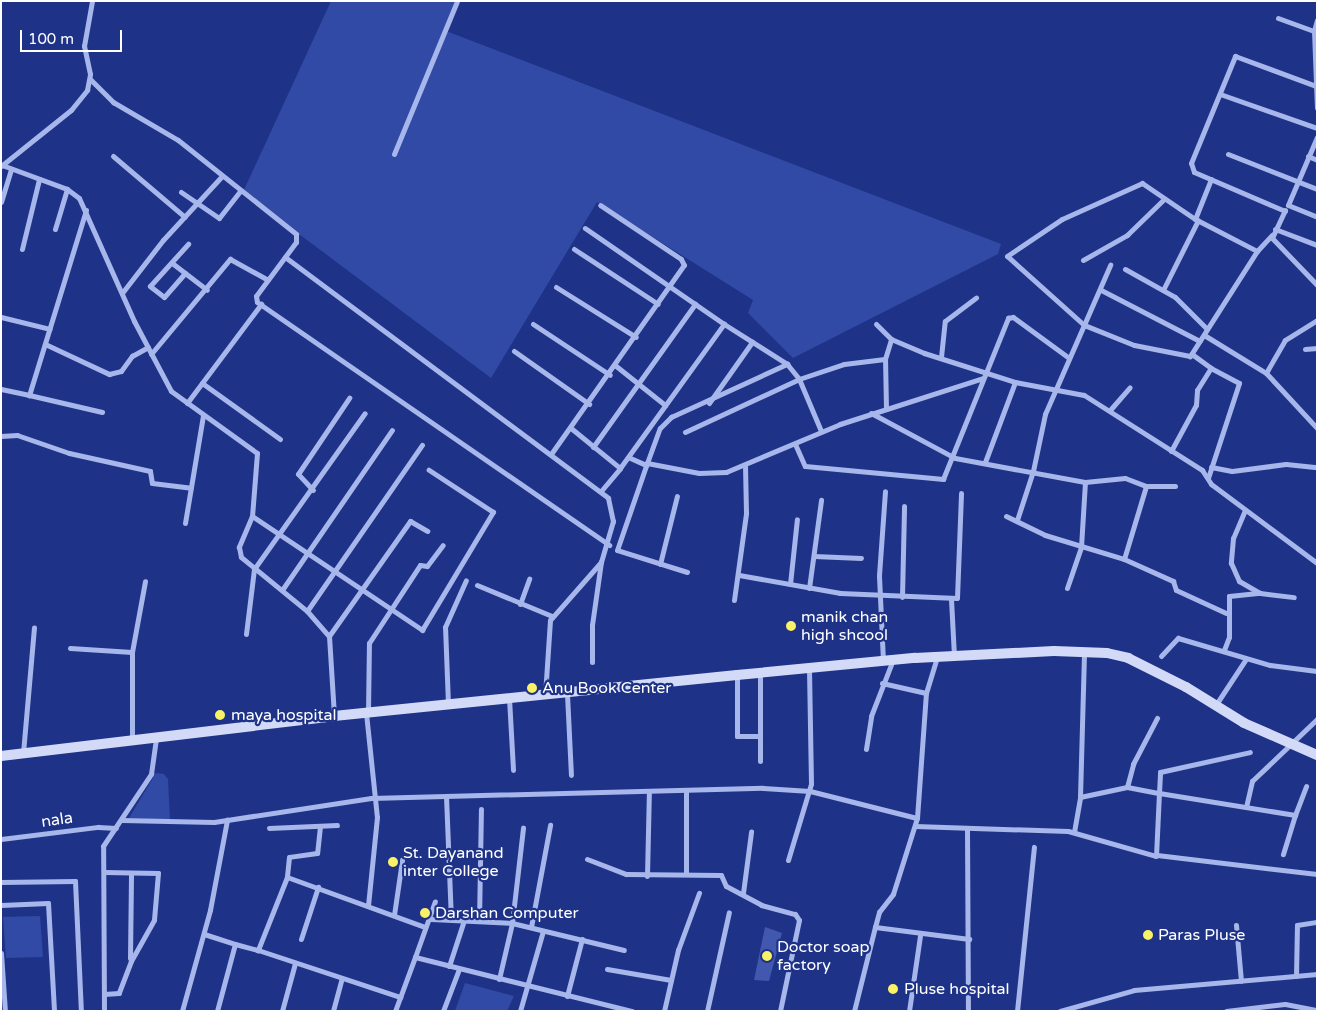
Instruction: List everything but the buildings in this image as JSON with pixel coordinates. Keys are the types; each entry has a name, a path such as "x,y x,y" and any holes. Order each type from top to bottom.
{"main road":[{"path":"1,756 367,712 567,694 737,675 937,657 1084,653 1128,658 1288,744 1317,755"}],"street":[{"path":"2,166 71,110 87,90 90,79 84,46 92,1"},
{"path":"394,154 456,1"},
{"path":"1278,18 1314,31"},
{"path":"1317,20 1314,31 1317,108"},
{"path":"1285,212 1211,180 1190,167 1235,56 1316,86"},
{"path":"90,79 113,102 173,136 296,234 296,242 256,296 261,304 609,544"},
{"path":"1220,94 1317,128"},
{"path":"1257,251 1196,220 1164,199 1146,184 1138,185 1062,219 1008,254 1084,325 1134,345 1188,357 1192,354 1257,251 1272,235 1285,212 1317,137"},
{"path":"1228,154 1317,189"},
{"path":"113,156 185,217"},
{"path":"1308,156 1317,160"},
{"path":"2,166 67,189 86,209 122,293 151,354 171,390 203,416 257,453 252,516 239,552 254,570 307,611 329,636 334,716"},
{"path":"1,202 11,169"},
{"path":"122,293 222,176"},
{"path":"22,249 39,179"},
{"path":"1163,290 1196,220 1211,180"},
{"path":"55,229 67,189"},
{"path":"181,192 219,218 240,191"},
{"path":"1083,260 1127,235 1164,199"},
{"path":"552,454 610,375 684,262 600,205"},
{"path":"1288,205 1317,217"},
{"path":"29,395 86,209"},
{"path":"585,228 724,324 787,364 799,379 821,431"},
{"path":"1275,229 1317,245"},
{"path":"1272,235 1317,285"},
{"path":"185,273 161,297 150,285 188,244"},
{"path":"574,249 658,304"},
{"path":"285,257 552,454 608,498 613,521 609,544 601,562 592,625 592,662"},
{"path":"151,354 207,290 230,260 268,280"},
{"path":"172,262 207,290"},
{"path":"1017,520 1033,471 1045,414 1101,290 1110,265"},
{"path":"1125,269 1180,301 1207,329"},
{"path":"556,287 636,337"},
{"path":"1101,290 1200,341"},
{"path":"941,357 945,321 976,298"},
{"path":"187,403 261,304"},
{"path":"593,447 695,304"},
{"path":"795,444 805,466 943,480 955,458 985,370 1010,317 1069,358"},
{"path":"1,318 50,329"},
{"path":"1266,373 1285,340 1317,320"},
{"path":"532,324 610,375"},
{"path":"601,491 620,468 724,324"},
{"path":"876,324 891,339 941,357 985,370 1015,382 1056,388 1084,395 1202,470 1207,478 1246,510 1317,563"},
{"path":"1204,335 1266,373 1317,428"},
{"path":"886,409 885,359 891,339"},
{"path":"709,403 752,342"},
{"path":"45,344 109,374 121,371 132,356 148,347"},
{"path":"1305,349 1317,348"},
{"path":"514,351 589,404"},
{"path":"1192,354 1211,368 1239,383 1207,478"},
{"path":"685,432 799,379 844,364 885,359"},
{"path":"688,572 617,550 646,464 664,422 709,403 787,364"},
{"path":"616,366 665,405"},
{"path":"1171,451 1196,405 1197,390 1211,368"},
{"path":"628,457 646,464 699,473 745,466 821,431 871,413 983,378"},
{"path":"985,462 1015,382"},
{"path":"202,383 280,438"},
{"path":"1110,410 1130,387"},
{"path":"1,389 102,412"},
{"path":"312,490 298,474 349,398"},
{"path":"246,634 254,570 365,413"},
{"path":"871,413 955,458 985,462 1085,482 1125,478 1146,486 1175,486"},
{"path":"185,523 203,416"},
{"path":"572,429 620,468"},
{"path":"282,590 392,430"},
{"path":"1,436 17,435 69,453 150,471 152,483 191,488"},
{"path":"307,611 336,573 422,445"},
{"path":"1211,466 1232,471 1286,464 1317,467"},
{"path":"734,600 739,575 746,513 745,466"},
{"path":"252,516 390,609 423,629 493,514 429,470"},
{"path":"1067,588 1081,547 1085,482"},
{"path":"1124,559 1146,486"},
{"path":"866,749 888,662 879,596 885,491"},
{"path":"739,575 809,588 879,596 951,599 958,596 961,493"},
{"path":"660,564 677,496"},
{"path":"809,588 821,500"},
{"path":"902,597 904,506"},
{"path":"1246,510 1233,538 1231,562 1239,581 1260,593"},
{"path":"1006,516 1081,547 1124,559 1173,581 1176,590 1226,613"},
{"path":"790,584 797,518"},
{"path":"329,636 410,521 427,531"},
{"path":"368,906 377,834 367,712 367,648 390,609 420,565 427,566 443,545"},
{"path":"814,556 860,558"},
{"path":"545,695 552,616 601,562"},
{"path":"520,604 530,579"},
{"path":"448,704 445,627 466,580"},
{"path":"132,740 132,652 145,581"},
{"path":"477,585 552,616"},
{"path":"1224,650 1229,636 1226,613 1230,595 1260,593 1294,597"},
{"path":"951,599 954,656"},
{"path":"23,753 34,627"},
{"path":"1161,656 1176,638 1224,650 1246,659 1317,671"},
{"path":"70,648 132,652"},
{"path":"1075,827 1080,797 1084,653"},
{"path":"854,1011 879,912 893,894 917,818 926,693 937,657"},
{"path":"1215,706 1246,659"},
{"path":"788,860 809,795 809,669"},
{"path":"760,673 760,762"},
{"path":"737,675 737,736 760,736"},
{"path":"882,683 926,693"},
{"path":"567,694 571,775"},
{"path":"509,698 513,770"},
{"path":"1127,786 1133,764 1157,718"},
{"path":"1246,807 1252,781 1288,744 1317,719"},
{"path":"104,1011 103,846 151,774 156,737"},
{"path":"1157,851 1160,772 1250,752"},
{"path":"1080,797 1127,786 1295,815"},
{"path":"1283,854 1306,786"},
{"path":"686,790 686,874"},
{"name":"nala","path":"1,839 141,823 227,820 374,798 686,790 809,795 917,818"},
{"path":"647,876 649,791"},
{"path":"446,796 451,919"},
{"path":"479,920 481,809"},
{"path":"182,1011 204,934 227,820"},
{"path":"269,828 337,825"},
{"path":"531,927 550,825"},
{"path":"258,950 287,877 289,856 318,852 320,826"},
{"path":"915,826 968,828 1075,827 1157,851 1317,874"},
{"path":"499,979 512,923 523,828"},
{"path":"968,828 968,1011"},
{"path":"743,893 751,832"},
{"path":"1017,1011 1034,847"},
{"path":"394,915 402,860"},
{"path":"587,860 626,874 647,876 721,875 726,886 743,893 761,905 798,917 780,1011"},
{"path":"104,872 158,874 154,920 130,961 119,994 104,994"},
{"path":"130,961 131,874"},
{"path":"287,877 425,926"},
{"path":"1,882 75,881 81,1011"},
{"path":"301,939 318,887"},
{"path":"664,1011 671,980 699,893"},
{"path":"395,1011 425,926 431,919 435,901"},
{"path":"1,905 48,903 54,1011"},
{"path":"707,1011 729,912"},
{"path":"431,919 512,923 624,950"},
{"path":"449,966 464,920"},
{"path":"1296,976 1297,925 1317,922"},
{"path":"1236,925 1241,980"},
{"path":"875,928 920,936 969,940"},
{"path":"520,1011 530,987 543,931"},
{"path":"204,934 400,997"},
{"path":"910,1011 920,936"},
{"path":"567,996 582,939"},
{"path":"217,1011 235,944"},
{"path":"1,953 5,1011"},
{"path":"415,957 588,1002 632,1011"},
{"path":"282,1011 295,963"},
{"path":"443,1011 459,968"},
{"path":"607,969 671,980"},
{"path":"1060,1011 1134,990 1317,974"},
{"path":"332,1011 342,978"},
{"path":"587,1011 588,1002"},
{"path":"1226,1011 1285,1004 1317,1010"},
{"path":"1283,1011 1285,1004"}],"shaded area":[{"path":"331,1 457,1 446,31 1001,244 998,254 793,358 748,313 753,300 597,202 491,378 243,192"},
{"path":"156,773 164,774 168,779 170,820 129,818"},
{"path":"40,916 43,957 6,958 3,917"},
{"path":"465,983 514,996 507,1011 455,1011"}],"place":[{"name":"manik chan high shcool","path":"791,626"},
{"name":"Anu Book Center","path":"532,688"},
{"name":"maya hospital","path":"220,715"},
{"name":"St. Dayanand inter College","path":"393,862"},
{"name":"Darshan Computer","path":"425,913"},
{"name":"Paras Pluse","path":"1148,935"},
{"name":"Doctor soap factory","path":"767,956"},
{"name":"Pluse hospital","path":"893,989"}]}
